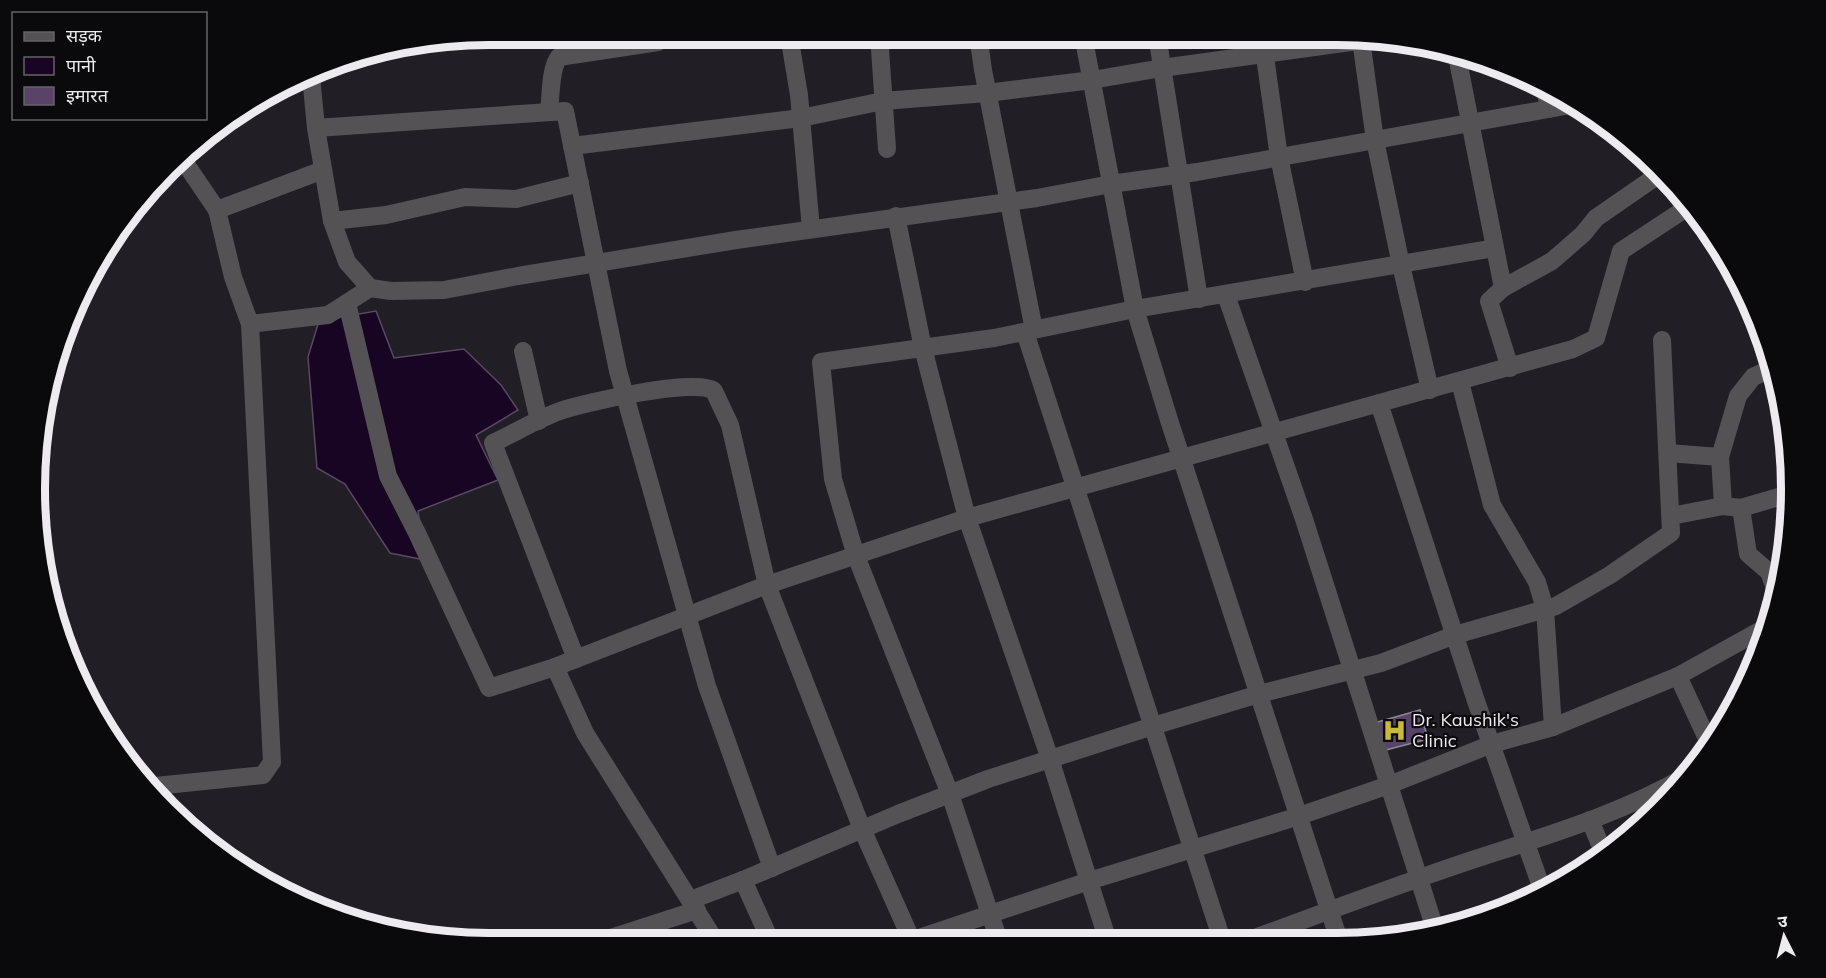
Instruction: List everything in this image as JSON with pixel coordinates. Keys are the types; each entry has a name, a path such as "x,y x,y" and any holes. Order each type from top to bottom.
{"street":[{"path":"549,112 553,87 552,70 559,57 638,45"},
{"path":"790,45 801,118 811,229"},
{"path":"880,45 887,149"},
{"path":"980,45 1009,201 1030,331 1076,488 1220,933"},
{"path":"1085,45 1135,309 1181,459 1337,933"},
{"path":"1159,45 1199,299"},
{"path":"1264,45 1279,157 1305,282"},
{"path":"572,146 801,118 884,101 987,93 1092,80 1327,45"},
{"path":"1362,46 1375,140 1430,390"},
{"path":"1458,62 1503,288"},
{"path":"311,83 332,221 347,262 370,288 391,291 444,290 736,240 1179,175 1563,106"},
{"path":"1547,98 1549,109"},
{"path":"316,128 565,111 624,394 707,686 772,867"},
{"path":"159,786 263,775 272,762 250,324 233,277 217,210 186,164"},
{"path":"217,210 323,170"},
{"path":"1510,368 1489,301 1503,288 1552,261 1583,234 1596,218 1654,178"},
{"path":"332,221 386,215 465,197 516,199 579,183"},
{"path":"347,303 388,476 489,688 555,667 767,585 967,518 1573,349 1596,338 1621,251 1683,211"},
{"path":"896,216 923,348 967,518 1050,759 1106,933"},
{"path":"996,933 950,794 856,555 833,479 821,362 1030,331 1135,309 1496,248"},
{"path":"250,324 328,315 370,288"},
{"path":"1226,295 1272,433 1304,519 1433,922"},
{"path":"621,933 694,905 743,880 862,829 988,779 1259,694 1381,663 1455,635 1556,606 1610,575 1671,533 1662,340"},
{"path":"523,351 539,421"},
{"path":"1765,371 1753,377 1738,396 1720,457 1732,507 1748,554 1769,572 1771,579"},
{"path":"1460,382 1492,505 1538,582 1545,609 1553,727"},
{"path":"576,659 493,443 560,411 624,394 694,387 710,388 714,391 730,424 767,585 862,829 908,933"},
{"path":"1379,403 1540,883"},
{"path":"1668,453 1720,457"},
{"path":"1671,516 1732,507 1781,496"},
{"path":"934,933 1089,881 1299,816 1389,785 1492,744 1553,727 1678,676 1757,632"},
{"path":"555,667 585,733 711,933"},
{"path":"1678,676 1706,736"},
{"path":"1267,933 1590,820 1665,788"},
{"path":"1590,820 1601,846"},
{"path":"743,880 767,933"}],"water":[{"path":"376,311 394,358 464,349 501,385 518,410 476,435 498,480 418,511 425,560 390,553 345,484 317,468 308,357 319,321"}],"building":[{"path":"1420,710 1428,739 1382,751 1374,723"}],"place":[{"name":"Dr. Kaushik's Clinic","path":"1394,730"}]}
